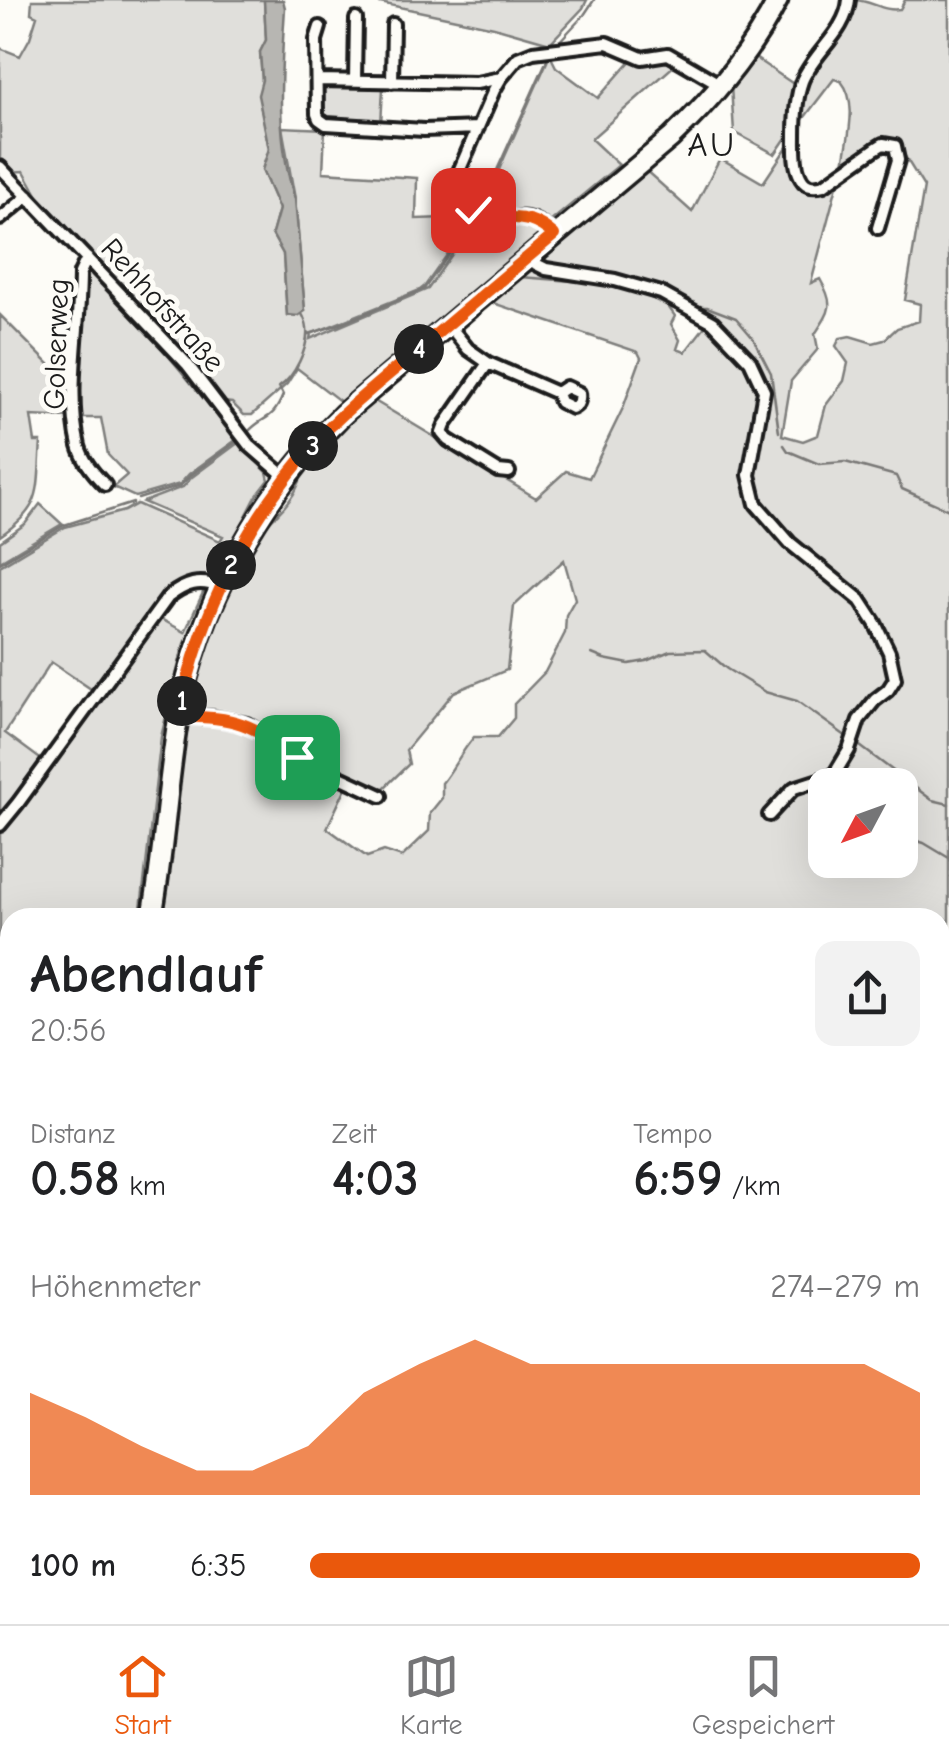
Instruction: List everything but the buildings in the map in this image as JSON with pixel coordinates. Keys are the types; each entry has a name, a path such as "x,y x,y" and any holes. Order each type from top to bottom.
{"main road":[{"path":"153,908 179,716 194,653 240,548 286,478 344,413 452,329 532,260 554,235 671,138 722,86 778,0"}],"street":[{"path":"849,0 847,14 803,78 796,105 797,167 800,180 814,188 883,144 895,146 898,160 878,228"},
{"path":"355,80 356,20"},
{"path":"392,82 393,24"},
{"path":"320,26 315,74 319,120 326,124 424,130 478,128"},
{"path":"554,235 529,218 504,219 478,212 463,204 456,188 457,176 501,78 518,58 533,52 607,43 642,58 668,54 722,86"},
{"path":"318,80 476,83 501,78"},
{"name":"Rehhofstraße","path":"0,167 187,364 248,445 286,478"},
{"path":"0,219 28,196"},
{"name":"Golserweg","path":"87,258 80,273 75,406 80,448 105,485"},
{"path":"532,260 557,272 615,280 661,293 713,322 734,342 750,361 764,391 748,475 756,504 790,544 860,600 876,623 896,679 859,720 849,750 834,775 794,788 769,815"},
{"path":"452,329 468,349 488,363 557,393"},
{"path":"488,363 442,433 498,470 508,472"},
{"path":"0,825 168,597 188,584 202,582 220,588"},
{"path":"179,716 247,724 297,757 381,796"}],"shaded area":[{"path":"32,0 264,0 266,40 260,52 259,95 269,149 262,170 279,209 272,234 283,254 287,315 305,311 295,199 282,127 325,129 323,172 417,178 416,219 474,217 420,290 311,334 310,339 428,289 477,218 496,223 528,223 540,234 341,402 297,368 287,384 252,415 244,415 232,403 224,402 146,312 44,207 24,171 7,172 0,160 0,48 20,56 37,16 31,13"},
{"path":"264,0 283,0 285,8 282,128 295,199 305,311 298,316 287,315 283,254 272,234 279,209 262,170 269,149 258,95 262,80 260,52 266,40"},
{"path":"366,0 587,0 550,43"},
{"path":"854,0 900,9 905,0 949,0 949,908 158,908 185,723 203,720 244,728 347,785 327,828 367,857 384,851 402,857 429,831 430,813 442,798 442,783 469,743 474,737 498,737 514,718 514,704 545,672 565,633 566,615 575,599 564,560 514,606 507,670 454,692 406,750 409,764 384,788 372,788 300,757 267,733 233,716 188,713 185,709 210,626 246,548 288,502 313,453 321,452 373,400 536,498 566,471 589,478 623,408 641,358 638,352 490,302 530,266 544,276 639,292 667,305 675,316 671,324 680,340 677,349 685,352 706,325 675,298 624,279 561,271 536,258 643,168 692,212 720,158 763,183 791,141 796,177 806,190 814,191 839,178 811,283 820,279 829,307 815,334 818,349 791,381 782,435 803,441 818,435 826,405 844,381 848,363 836,346 840,338 850,336 873,343 884,340 897,328 919,321 920,304 905,300 924,187 898,145 891,143 877,144 844,165 850,121 849,100 841,81 834,79 798,126 801,97 818,61 843,29"},
{"path":"550,55 556,67 598,98 634,57 676,64 591,139 619,165 550,222 524,211 501,215 481,210"},
{"path":"752,56 798,87 790,132 775,154 734,132 731,86"},
{"path":"322,84 383,88 381,124 328,121 320,112"},
{"path":"86,268 147,331 236,440 180,484 135,497 113,487 127,475 108,455 101,418 79,418 77,396"},
{"path":"0,315 72,387 74,418 31,416 35,442 41,442 36,496 24,516 0,536"},
{"path":"238,443 267,472 269,480 256,497 213,580 184,584 94,691 51,662 5,733 43,761 0,821 0,566 65,527 137,504 220,541 223,536 143,502 183,487"},
{"path":"40,504 62,524 0,561 0,542 25,524"},
{"path":"206,586 182,651 161,737 141,908 0,908 0,830 157,617 185,632"}],"waterway":[{"path":"556,45 594,0"},
{"path":"479,210 550,53"},
{"path":"309,334 424,289 476,217"},
{"path":"520,277 585,282 638,292 677,310"},
{"path":"695,307 707,307 736,318 753,338 771,373 779,432"},
{"path":"247,433 275,410 283,395 279,387 299,361 307,336 302,314"},
{"path":"138,499 180,486 237,441"},
{"path":"784,445 788,451 819,464 845,462 896,476 902,489 949,510"},
{"path":"0,563 64,525 133,503"},
{"path":"592,654 629,664 670,651 705,650 727,669 765,692 797,701 847,737"},
{"path":"856,743 932,800 949,804"},
{"path":"918,841 949,858"}],"district":[{"name":"AU","path":"712,144"}],"route":[{"path":"297,757 247,724 179,716 194,653 240,548 309,450 344,413 554,235 529,218 492,218 473,210"}]}
